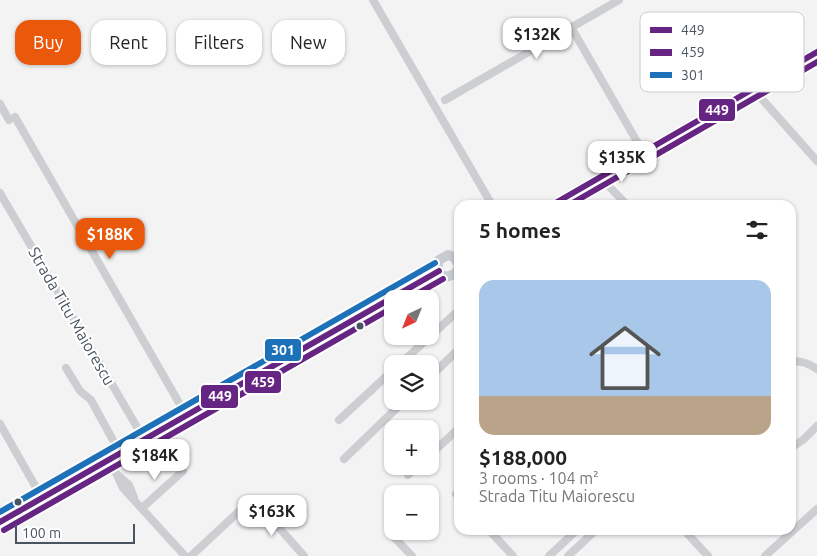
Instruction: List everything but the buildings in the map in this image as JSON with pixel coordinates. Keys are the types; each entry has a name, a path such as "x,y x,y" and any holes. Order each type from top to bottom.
{"main road":[{"path":"560,200 748,92"},
{"path":"454,260 452,256 443,256 438,264 439,271 446,277 454,271"},
{"path":"0,522 439,271"}],"street":[{"path":"373,0 489,200"},
{"path":"445,100 619,0"},
{"path":"571,27 643,152"},
{"path":"756,92 817,161"},
{"path":"0,104 12,118 186,415"},
{"path":"600,177 622,200"},
{"name":"Strada Titu Maiorescu","path":"0,193 144,439"},
{"path":"568,195 573,200"},
{"path":"410,355 454,315"},
{"path":"439,369 454,355"},
{"path":"796,362 810,364 817,369"},
{"path":"66,368 80,392 90,400 120,453"},
{"path":"339,420 384,378"},
{"path":"344,459 395,410"},
{"path":"0,424 42,498"},
{"path":"796,445 817,426"},
{"path":"439,447 454,433"},
{"path":"107,460 116,473 129,485 139,505 185,556"},
{"path":"139,505 183,471"},
{"path":"191,556 248,503 253,502 259,505 304,556"},
{"path":"796,528 817,509"},
{"path":"494,535 513,556"},
{"path":"549,556 572,535"},
{"path":"568,556 591,535"},
{"path":"689,535 708,556"},
{"path":"765,556 788,535"},
{"path":"397,540 412,556"}],"transit line":[{"name":"449","path":"804,60 817,52"},
{"name":"459","path":"804,69 817,62"},
{"name":"449","path":"561,200 748,92"},
{"name":"459","path":"578,200 765,92"},
{"name":"301","path":"0,512 435,263"},
{"name":"449","path":"0,522 439,271"},
{"name":"459","path":"424,290 443,279"},
{"name":"459","path":"4,530 384,313"}]}
